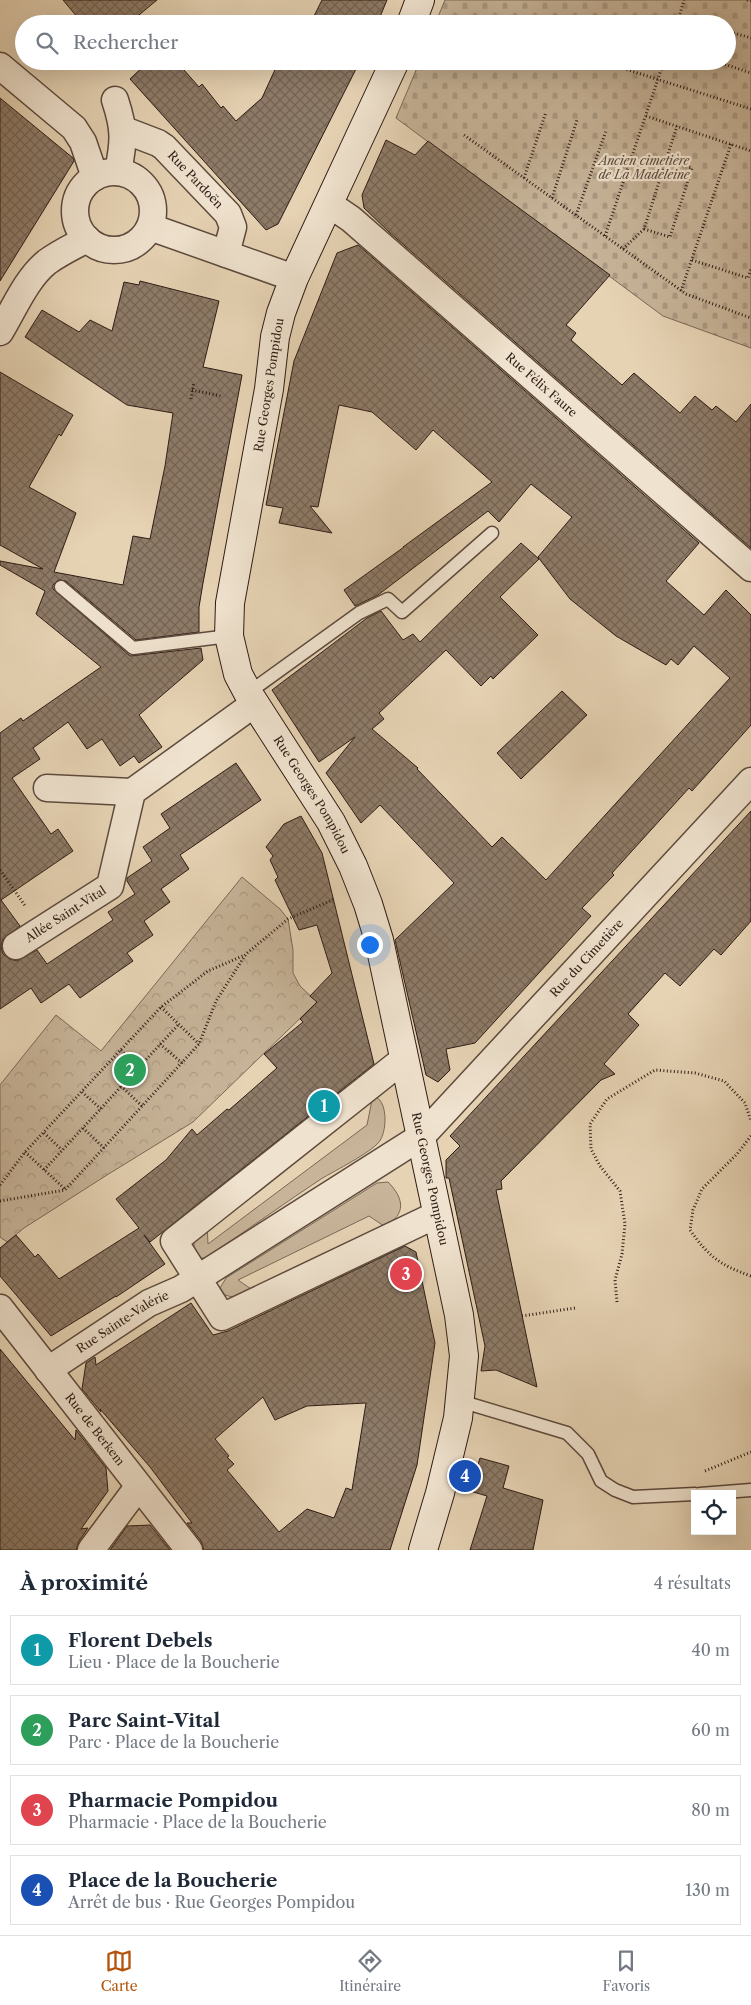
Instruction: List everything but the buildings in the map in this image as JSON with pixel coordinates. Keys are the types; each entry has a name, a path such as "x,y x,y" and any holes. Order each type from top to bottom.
{"street":[{"path":"414,15 420,0"},
{"path":"0,66 74,128 107,174 133,176 148,191 153,205 150,227 139,242 122,249 103,248 87,239 77,222 76,203 81,190 107,174 123,150 124,130 115,100"},
{"name":"Rue Georges Pompidou","path":"391,70 294,278 276,332 269,389 232,588 228,636 238,674 251,698 331,822 350,858 362,888 379,940 422,1136 464,1356 460,1401 452,1444 423,1550"},
{"name":"Rue Pardoën","path":"124,130 164,147 228,214 233,227 226,254"},
{"name":"Rue Félix Faure","path":"329,204 351,219 751,568"},
{"path":"150,227 294,278"},
{"path":"0,332 31,280 60,253 87,239"},
{"path":"47,788 132,792 251,698"},
{"name":"Rue du Cimetière","path":"198,1278 422,1136 751,781"},
{"name":"Allée Saint-Vital","path":"16,946 110,886 132,792"},
{"path":"404,1058 174,1241 222,1317 438,1214"},
{"name":"Rue Sainte-Valérie","path":"48,1370 149,1303 182,1289 198,1278"},
{"name":"Rue de Berkem","path":"0,1308 189,1550"},
{"path":"91,1550 138,1487"}],"lane":[{"path":"251,698 360,613 388,599 402,612 492,533"},
{"path":"61,587 133,648 228,636"},
{"path":"460,1401 567,1433 588,1454 601,1481 624,1494 633,1497 691,1494"},
{"path":"736,1491 751,1490"}],"path":[{"path":"679,15 684,0"},
{"path":"747,0 751,1"},
{"path":"736,34 751,38"},
{"path":"736,68 751,73"},
{"path":"627,70 751,109"},
{"path":"605,236 661,70"},
{"path":"524,178 546,112"},
{"path":"646,116 751,151"},
{"path":"552,198 577,120"},
{"path":"623,250 644,229 677,126"},
{"path":"576,215 606,131"},
{"path":"464,136 681,291 751,318"},
{"path":"681,291 731,144"},
{"path":"644,229 670,237 692,168 666,160"},
{"path":"692,260 748,278 751,268"},
{"path":"191,398 194,382"},
{"path":"192,390 221,396"},
{"path":"0,870 42,930"},
{"path":"0,1185 25,1152 161,1007 208,971 246,954 288,919 362,888"},
{"path":"0,1201 65,1190 199,1044 216,1001 246,954"},
{"path":"161,1007 199,1044"},
{"path":"44,1170 179,1024"},
{"path":"160,1044 182,1063"},
{"path":"121,1050 138,1068"},
{"path":"617,1302 615,1280 622,1254 625,1224 620,1191 600,1166 591,1149 590,1124 608,1099 654,1070 695,1073 724,1081 745,1103 751,1121"},
{"path":"121,1086 142,1106"},
{"path":"82,1092 101,1109"},
{"path":"83,1128 104,1148"},
{"path":"44,1132 62,1150"},
{"path":"751,1136 737,1154 702,1189 693,1210 690,1230 702,1247 726,1268 751,1276"},
{"path":"25,1152 65,1190"},
{"path":"522,1316 575,1308"}],"green space":[{"name":"Ancien cimetière de La Madeleine","path":"445,0 751,0 751,348 663,316 396,118 416,70 736,70 736,15 439,15"},
{"path":"242,877 280,909 288,919 293,950 293,973 300,986 317,1002 193,1122 24,1228 7,1242 0,1237 0,1085 56,1015 101,1051"},
{"path":"376,1097 383,1105 385,1125 382,1137 375,1146 321,1179 205,1258 200,1258 194,1250 194,1240 207,1224 208,1244 367,1125 372,1100"},
{"path":"388,1182 397,1194 401,1206 397,1217 391,1222 384,1226 369,1216 238,1280 254,1291 236,1298 225,1295 220,1288 226,1278 377,1183"}],"place":[{"name":"Parc Saint-Vital","path":"130,1070"},
{"name":"Florent Debels","path":"324,1106"},
{"name":"Pharmacie Pompidou","path":"406,1274"},
{"name":"Place de la Boucherie","path":"465,1476"}]}
